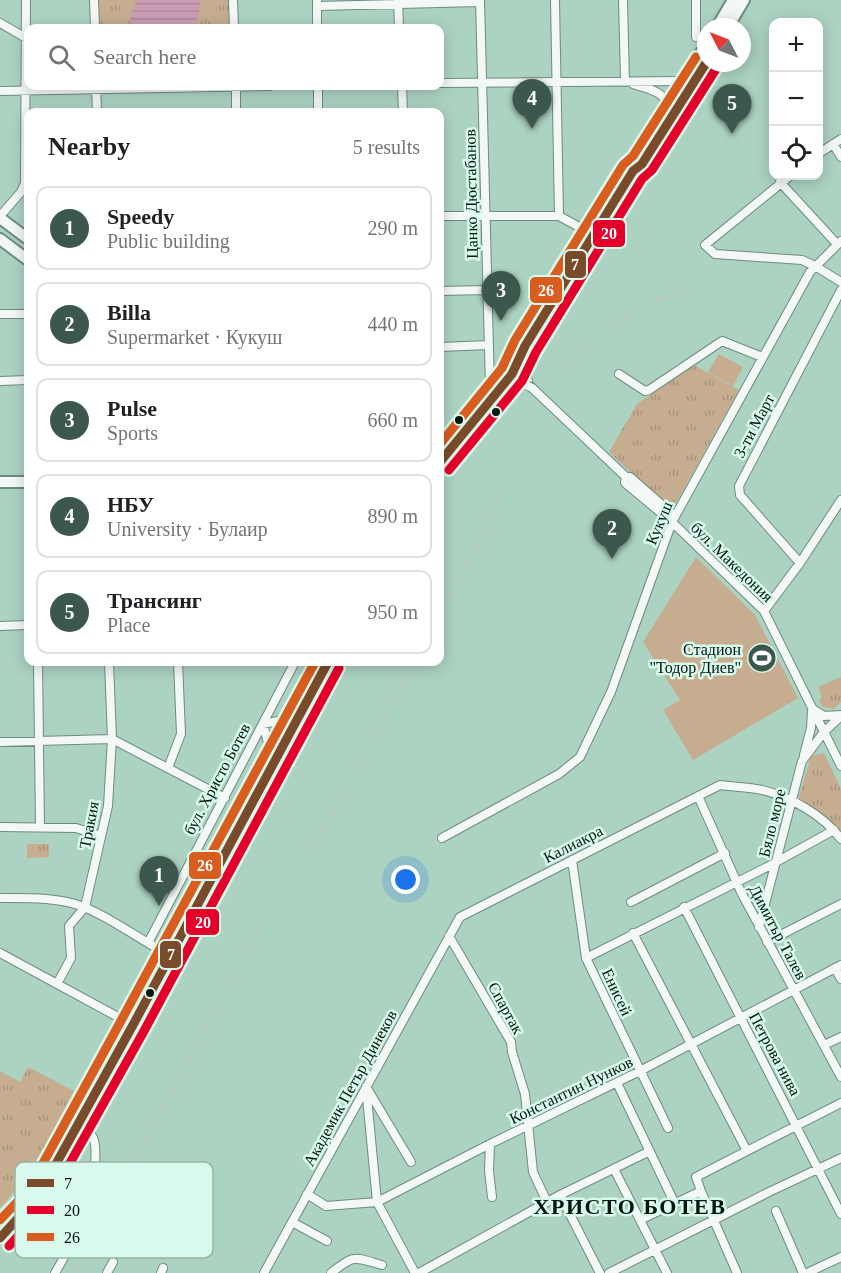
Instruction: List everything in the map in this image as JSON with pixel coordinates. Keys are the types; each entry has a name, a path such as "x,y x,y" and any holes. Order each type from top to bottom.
{"main road":[{"path":"722,18 733,0"},
{"path":"733,18 744,0"},
{"path":"444,457 512,374 525,346 582,253 633,171 642,164 697,65"},
{"path":"633,171 634,160 668,108 698,72"},
{"path":"0,217 24,236"},
{"path":"0,239 24,257"},
{"path":"444,441 525,346"},
{"path":"0,482 24,482"},
{"path":"0,488 24,488"},
{"name":"бул. Христо Ботев","path":"46,1162 129,1023 162,951 313,666"},
{"name":"бул. Христо Ботев","path":"56,1162 129,1023 326,666"},
{"name":"бул. Христо Ботев","path":"0,1221 15,1205"},
{"name":"бул. Христо Ботев","path":"0,1238 15,1221"}],"street":[{"path":"26,0 26,24"},
{"path":"94,0 95,24"},
{"path":"233,0 234,24"},
{"path":"555,0 559,216"},
{"path":"623,0 625,82"},
{"path":"696,0 696,37"},
{"path":"317,24 317,3 480,1"},
{"name":"Цанко Дюстабанов","path":"480,1 490,387"},
{"path":"398,3 399,24"},
{"path":"0,23 24,37"},
{"path":"625,82 656,91 664,98 668,108"},
{"path":"444,83 689,82"},
{"path":"0,91 49,90"},
{"path":"96,90 97,108"},
{"path":"236,90 236,108"},
{"path":"318,90 318,108"},
{"path":"402,90 402,108"},
{"path":"26,91 26,108"},
{"path":"823,151 841,139"},
{"path":"832,144 841,157"},
{"path":"783,180 705,245 715,254 802,260 841,282"},
{"path":"780,182 839,242"},
{"path":"0,217 24,188"},
{"path":"444,216 559,216 581,228"},
{"name":"Кукуш","path":"442,838 559,774 580,757 611,692 672,522 762,357 815,266 839,242"},
{"path":"532,388 527,379 528,368 570,291 582,253"},
{"name":"бул. Македония","path":"582,253 555,278 528,322 512,350 510,360 512,370 517,379 532,388 626,477 625,483 672,522 765,611 841,766"},
{"path":"444,291 487,290"},
{"name":"3-ти Март","path":"800,563 740,495 739,486 841,290"},
{"path":"0,314 24,314"},
{"path":"619,374 645,391 649,390 722,341 762,357"},
{"path":"444,347 489,345"},
{"path":"0,381 24,380"},
{"path":"765,611 841,500"},
{"path":"0,626 24,625"},
{"path":"38,666 40,827"},
{"name":"Тракия","path":"57,984 71,957 69,926 85,907 108,806 112,739 108,666"},
{"path":"168,768 181,734 178,666"},
{"name":"бул. Христо Ботев","path":"148,944 293,666"},
{"path":"802,761 810,736 813,709 824,716 841,716"},
{"name":"Бяло море","path":"759,927 802,761 824,732 841,716"},
{"name":"бул. Христо Ботев","path":"263,724 283,720"},
{"name":"бул. Христо Ботев","path":"263,724 269,747"},
{"path":"0,742 112,739 225,798"},
{"name":"Калиакра","path":"460,917 720,785 762,790 792,802"},
{"name":"Димитър Талев","path":"698,796 736,882 841,1077"},
{"path":"792,802 812,812 834,830 841,839"},
{"path":"0,827 76,828 102,836"},
{"path":"586,958 776,862 834,830"},
{"path":"632,902 725,853"},
{"name":"Енисей","path":"572,860 586,958 668,1128"},
{"path":"0,898 44,899 69,902 85,907 162,951"},
{"path":"767,942 841,904"},
{"name":"Петрова нива","path":"684,907 841,1214"},
{"name":"Академик Петър Динеков","path":"264,1273 460,917"},
{"path":"633,933 747,1151"},
{"name":"Спартак","path":"449,936 511,1042 512,1052 523,1083 530,1125 533,1172 547,1202"},
{"path":"0,953 129,1023"},
{"path":"838,966 841,979"},
{"name":"Константин Нунков","path":"307,1194 326,1206 377,1202 617,1083 838,966"},
{"path":"824,1045 841,1037"},
{"path":"617,1083 675,1204"},
{"path":"366,1086 411,1162"},
{"path":"366,1086 377,1202 417,1273 560,1195 650,1151"},
{"path":"737,1273 696,1177 841,1103"},
{"path":"75,1128 85,1130 92,1136 94,1162"},
{"path":"490,1144 489,1171 492,1197"},
{"path":"609,1273 841,1158"},
{"path":"614,1169 667,1273"},
{"path":"640,1220 701,1191"},
{"path":"560,1195 600,1273"},
{"path":"776,1211 805,1273 841,1257"},
{"path":"292,1222 327,1241"},
{"path":"55,1273 63,1258"},
{"path":"331,1273 351,1259 360,1258 382,1265"},
{"path":"107,1273 113,1262"}],"green space":[{"path":"98,0 231,0 231,24 98,24"},
{"path":"719,354 743,367 733,386 708,372"},
{"path":"694,365 739,390 676,503 666,506 609,452 637,404"},
{"name":"Стадион \"Тодор Диев\"","path":"696,557 755,615 798,698 693,760 663,710 680,700 643,642"},
{"path":"841,677 841,702 834,709 823,707 819,701 822,697 818,687"},
{"path":"824,753 841,789 841,837 798,800 811,756"},
{"path":"27,844 49,844 49,857 27,858"},
{"path":"28,1067 74,1091 35,1162 15,1162 15,1191 0,1208 0,1071 20,1082"}],"shaded area":[{"path":"137,0 201,0 197,22 192,24 131,24 130,17"}],"railway":[{"path":"557,381 583,351 613,325 647,304 684,289"},
{"path":"444,608 484,534 539,414"},
{"path":"134,1162 249,948 345,792 413,666"},
{"path":"75,1273 83,1258"}],"transit line":[{"name":"26","path":"444,439 502,368 515,340 623,165 633,156 696,57"},
{"name":"7","path":"444,457 512,374 525,346 633,171 642,164 700,72"},
{"name":"20","path":"449,470 522,381 536,352 642,179 652,170 714,72"},
{"name":"26","path":"44,1162 313,666"},
{"name":"7","path":"57,1162 326,666"},
{"name":"20","path":"71,1162 144,1031 339,668"},
{"name":"26","path":"0,1220 15,1204"},
{"name":"7","path":"0,1238 15,1222"},
{"name":"20","path":"9,1246 15,1239"}],"place":[{"name":"НБУ","path":"532,129"},
{"name":"Трансинг","path":"732,134"},
{"name":"Pulse","path":"501,321"},
{"name":"Billa","path":"612,559"},
{"name":"Стадион \"Тодор Диев\"","path":"762,658"},
{"name":"Speedy","path":"159,906"}],"district":[{"name":"ХРИСТО БОТЕВ","path":"630,1206"}]}
